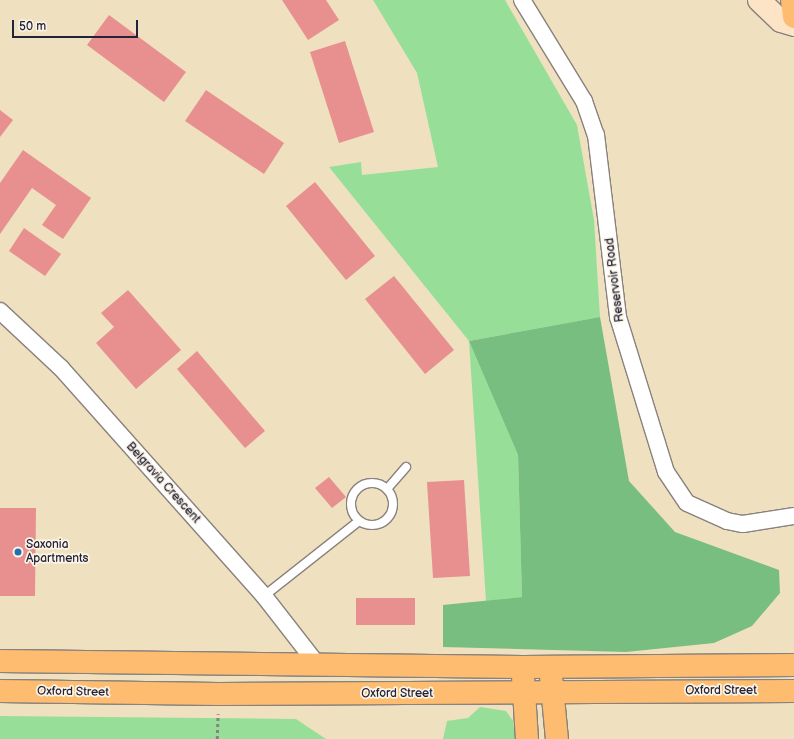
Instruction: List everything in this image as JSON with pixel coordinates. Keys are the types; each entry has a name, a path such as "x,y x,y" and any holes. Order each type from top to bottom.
{"main road":[{"path":"792,0 794,17"},
{"path":"0,661 523,667 794,665"},
{"path":"523,667 523,692 527,739"},
{"path":"551,667 556,739"},
{"name":"Oxford Street","path":"0,691 218,694 552,691 794,691"}],"street":[{"name":"Reservoir Road","path":"522,0 584,101 596,135 618,318 655,444 672,484 687,503 727,521 743,524 794,516"},
{"path":"760,0 781,21 794,25"},
{"name":"Belgravia Crescent","path":"0,311 61,368 264,596 317,664"}],"lane":[{"path":"387,489 406,468"},
{"path":"375,483 387,489 393,507 388,518 370,526 359,521 350,503 356,490 375,483"},
{"path":"264,596 359,521"}],"path":[{"path":"217,739 218,694"}],"green space":[{"path":"373,0 505,0 577,125 594,220 600,317 469,341 329,167 361,162 362,175 438,167 417,73"},
{"path":"600,317 629,481 675,532 779,570 780,593 752,626 714,643 626,652 443,647 443,605 522,597 518,455 469,341"},
{"path":"469,341 518,455 522,597 486,601"},
{"path":"480,707 506,711 513,721 516,739 443,739 447,721 468,718"},
{"path":"0,716 296,719 326,739 0,739"}],"building":[{"path":"282,0 326,0 339,20 308,40"},
{"path":"109,15 186,72 164,102 87,45"},
{"path":"345,41 374,132 339,143 310,52"},
{"path":"206,90 284,143 264,174 185,121"},
{"path":"0,110 13,120 0,137"},
{"path":"23,150 91,198 63,239 42,225 56,205 32,188 0,234 0,183"},
{"path":"315,182 375,256 346,280 286,206"},
{"path":"24,228 61,254 45,276 9,251"},
{"path":"394,276 454,350 425,374 365,299"},
{"path":"128,290 181,350 136,389 96,343 114,327 101,313"},
{"path":"197,351 265,431 245,448 177,369"},
{"path":"329,477 346,497 332,508 315,488"},
{"path":"464,480 470,576 433,578 427,482"},
{"name":"Saxonia Apartments","path":"0,508 36,508 35,596 0,596"},
{"path":"356,598 415,598 415,625 356,625"}],"place":[{"name":"Saxonia Apartments","path":"18,552"}]}
